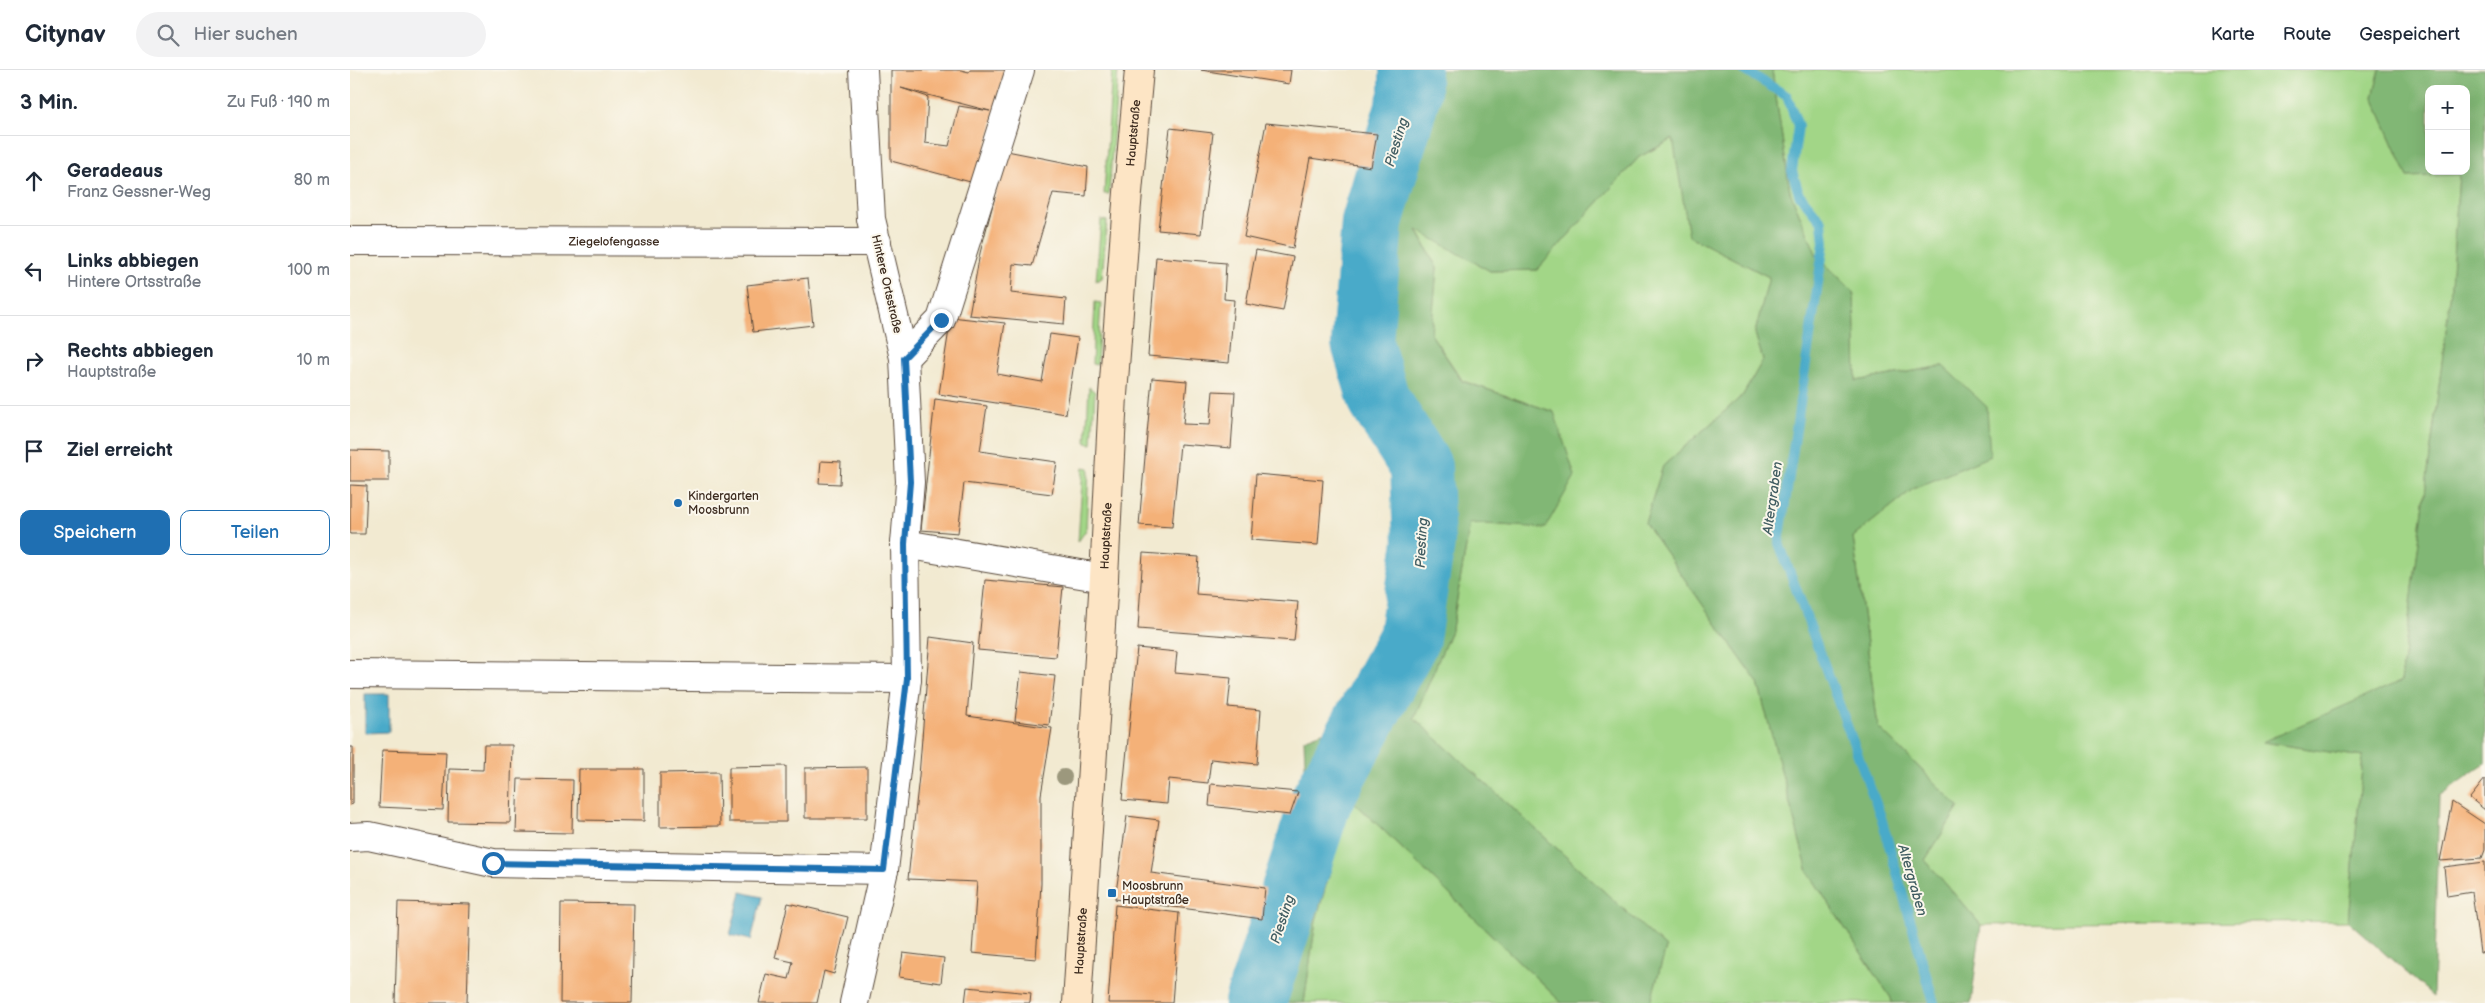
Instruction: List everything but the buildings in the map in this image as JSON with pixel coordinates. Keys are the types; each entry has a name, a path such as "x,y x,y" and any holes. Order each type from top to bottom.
{"main road":[{"name":"Hauptstraße","path":"1077,1003 1104,578 1115,367 1139,70"}],"street":[{"name":"Hintere Ortsstraße","path":"854,1003 884,870 907,679 905,544 910,482 904,358 871,219 863,70"},
{"path":"904,358 941,320 1020,70"},
{"name":"Ziegelofengasse","path":"350,241 877,242"},
{"path":"905,544 1104,578"},
{"path":"350,674 907,679"},
{"path":"350,837 369,836 493,863 884,870"}],"green space":[{"path":"1112,70 1118,70 1109,194 1104,194"},
{"path":"1421,70 1772,70 1790,192 1817,256 1854,292 1856,381 1943,366 1987,407 1990,456 1913,489 1853,537 1878,727 1959,807 1925,860 1981,925 1971,1003 1892,1003 1891,998 1808,872 1758,683 1645,523 1663,466 1743,395 1763,360 1755,333 1769,277 1689,236 1673,139 1639,157 1537,270 1490,271 1417,230 1437,268 1431,334 1462,381 1554,412 1575,476 1545,528 1470,523 1452,628 1414,718 1666,948 1650,1003 1562,1003 1351,799 1316,920 1304,1003 1255,1003 1259,972 1308,840 1304,739 1375,712 1404,636 1395,593 1400,480 1369,426 1378,234 1424,111"},
{"path":"1772,70 2380,70 2373,97 2408,177 2459,175 2450,300 2401,682 2263,742 2363,757 2348,921 1981,925 1925,860 1959,807 1878,727 1853,537 1913,489 1989,456 1943,366 1856,381 1854,292 1817,256 1790,192"},
{"path":"2380,70 2485,70 2485,763 2439,796 2433,996 2348,921 2363,757 2262,742 2401,681 2450,300 2459,175 2408,177 2373,97"},
{"path":"1674,139 1689,236 1769,277 1755,333 1763,360 1743,395 1663,466 1645,523 1758,683 1808,872 1891,998 1892,1003 1650,1003 1666,948 1414,718 1452,628 1470,523 1545,528 1554,412 1463,381 1431,334 1437,268 1417,229 1490,271 1537,270 1639,157"},
{"path":"1101,220 1107,221 1102,278 1096,281"},
{"path":"1095,302 1101,303 1097,365 1092,364"},
{"path":"1089,387 1095,392 1092,444 1086,443"},
{"path":"1083,467 1089,468 1086,530 1078,542"},
{"path":"1351,799 1562,1003 1304,1003 1316,920"}],"water":[{"path":"365,694 389,694 389,732 365,733"},
{"path":"741,892 762,897 751,940 730,935"}],"waterway":[{"name":"Piesting","path":"1255,1003 1321,801 1409,638 1424,543 1421,467 1379,400 1362,343 1372,222 1410,93 1410,70"},
{"name":"Altergraben","path":"1744,70 1787,96 1798,126 1792,171 1799,194 1822,222 1824,243 1779,543 1881,817 1934,1003"}],"place":[{"name":"Kindergarten Moosbrunn","path":"678,503"},
{"name":"Moosbrunn Hauptstraße","path":"1112,893"}],"route":[{"path":"493,863 884,870 907,679 905,544 910,482 904,358 941,320"}]}
